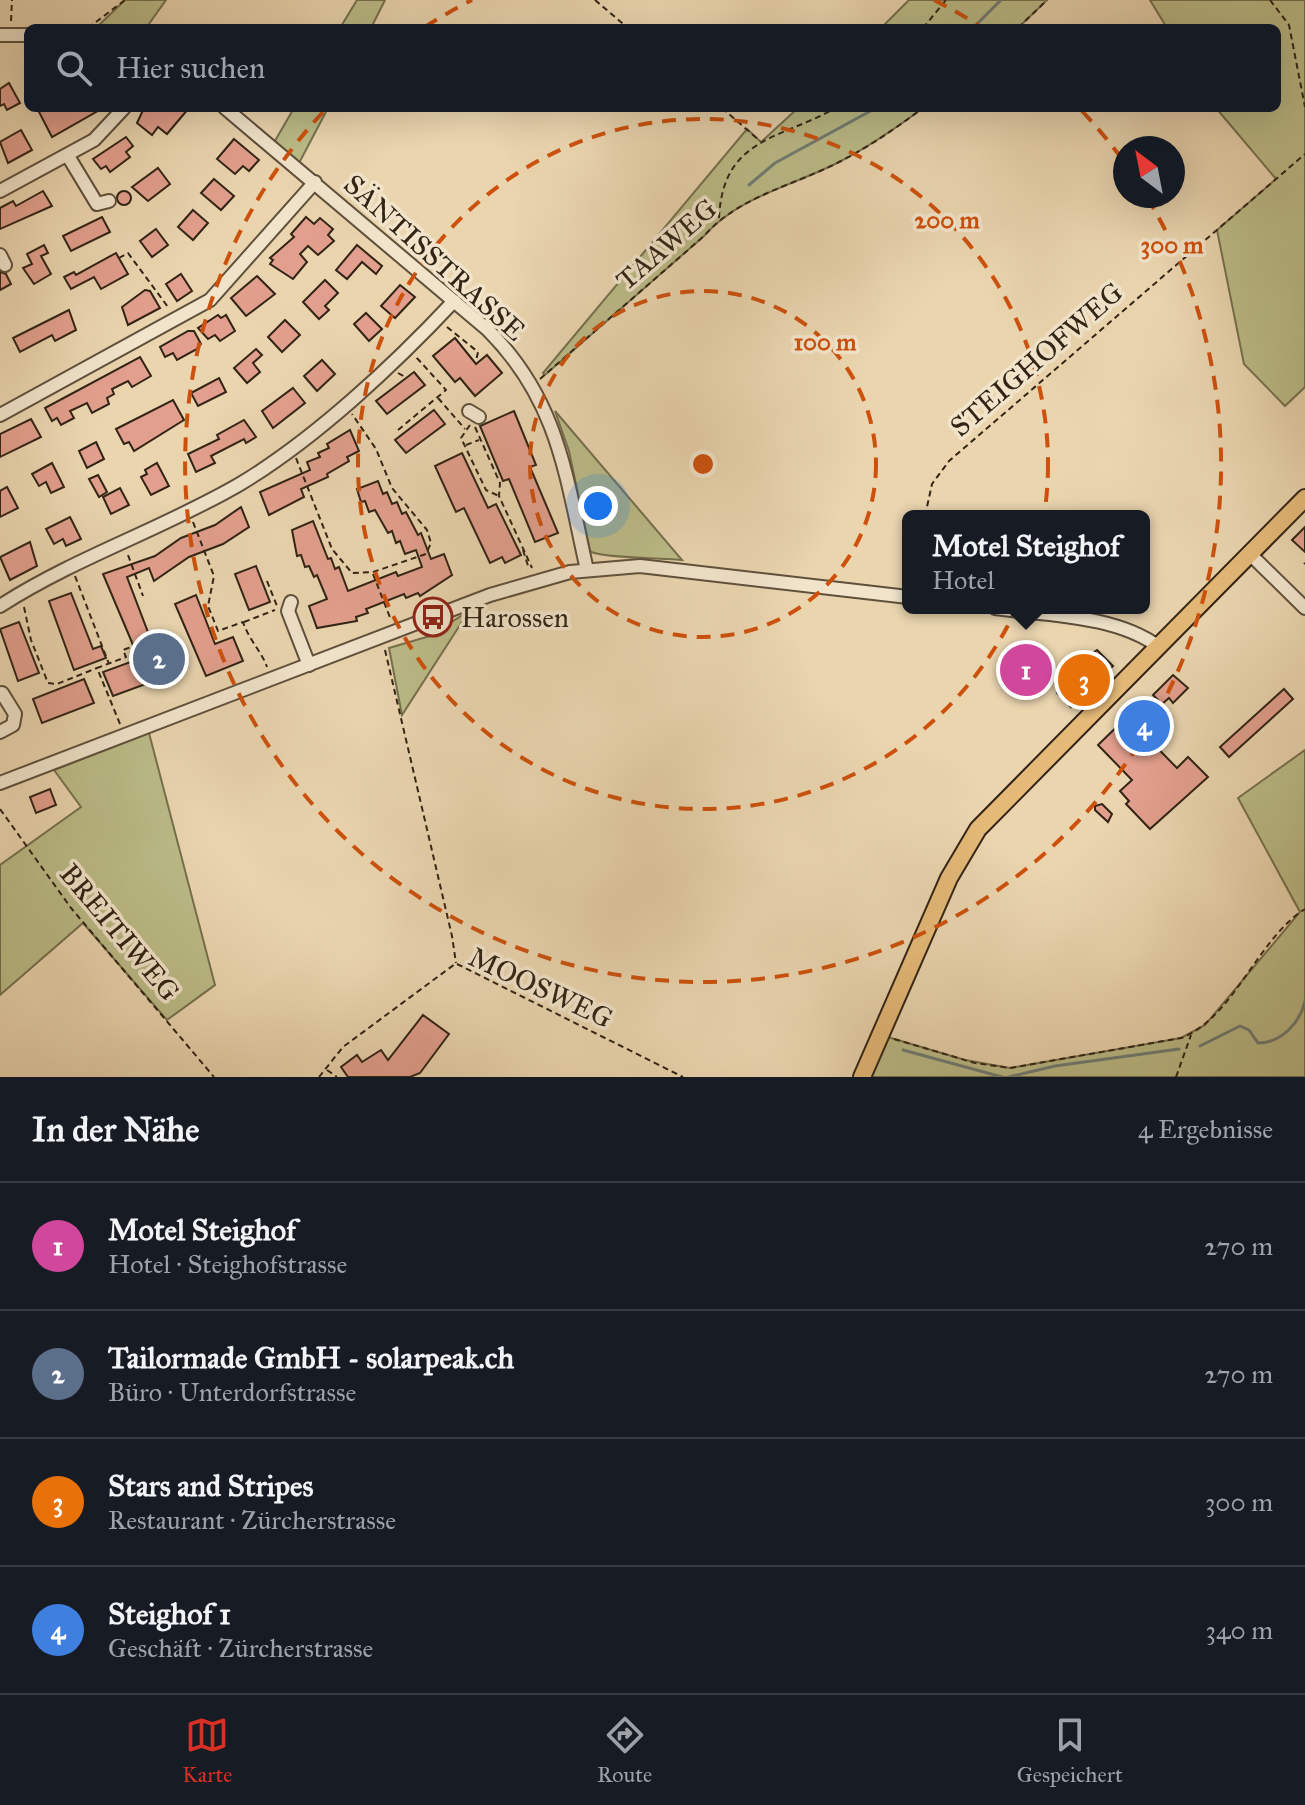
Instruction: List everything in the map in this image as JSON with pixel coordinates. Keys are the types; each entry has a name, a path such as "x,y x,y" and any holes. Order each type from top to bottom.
{"main road":[{"path":"862,1077 949,878 969,841 1002,802 1305,498"}],"street":[{"path":"2,185 68,156 94,140 120,112"},
{"name":"SÄNTISSTRASSE","path":"230,112 501,343 533,385 557,437 587,570"},
{"path":"68,156 97,204 109,201"},
{"path":"0,415 210,300 315,182"},
{"path":"0,606 241,483 282,456 409,349 454,301"},
{"path":"1251,555 1305,608"},
{"path":"0,783 500,592 587,570 640,566 688,569 902,596"},
{"path":"286,606 309,665"},
{"path":"1032,614 1106,626 1142,637 1159,647"},
{"path":"0,732 13,725 15,714 1,693"}],"path":[{"path":"5,35 12,0"},
{"path":"93,24 125,0"},
{"path":"595,0 623,24"},
{"path":"926,24 946,0"},
{"path":"1022,24 1047,0"},
{"path":"1270,0 1289,25 1305,107"},
{"path":"727,112 761,142"},
{"path":"719,219 720,189 730,168 761,142 827,112"},
{"name":"TAAWEG","path":"533,385 704,236 719,219 765,193 837,163 884,137 918,112"},
{"name":"STEIGHOFWEG","path":"926,510 932,484 949,461 1305,154"},
{"path":"119,258 128,253 173,315"},
{"path":"442,324 478,352 476,361"},
{"path":"398,430 446,390 409,349"},
{"path":"437,397 466,430"},
{"path":"349,409 374,445 394,491 427,530 435,555"},
{"path":"499,496 486,490 461,438 474,420 500,483 499,496 523,549 531,569 524,558 523,549"},
{"path":"465,446 481,439"},
{"path":"295,455 334,552 352,573 373,572 409,562 423,557 431,548"},
{"path":"188,510 214,576 208,606 218,631 278,609 267,581"},
{"path":"123,542 143,596"},
{"path":"423,557 425,562"},
{"path":"409,562 412,569"},
{"path":"397,565 399,571"},
{"path":"387,567 389,572"},
{"path":"72,568 109,664"},
{"path":"373,572 392,624"},
{"path":"18,595 48,683 57,684 126,657 123,650 158,637"},
{"path":"243,622 252,647 262,656 272,679"},
{"path":"381,637 456,963"},
{"path":"262,656 270,653"},
{"path":"97,668 116,720 124,727"},
{"name":"BREITIWEG","path":"0,809 71,908 214,1077"},
{"path":"881,1035 975,1063 1010,1068 1156,1044 1191,1034 1205,1025 1282,928 1305,909"},
{"name":"MOOSWEG","path":"319,1077 349,1043 456,963 683,1077"},
{"path":"1176,1077 1191,1034"},
{"path":"326,1069 337,1077"}],"green space":[{"path":"125,0 166,0 149,24 100,24"},
{"path":"357,0 385,0 373,24 342,24"},
{"path":"909,0 1047,0 1022,24 885,24"},
{"path":"1150,0 1305,0 1305,387 1285,406 1244,364 1217,230 1276,179 1219,112 1281,112 1281,24 1165,24"},
{"path":"292,112 326,112 297,167 272,146"},
{"path":"794,112 917,112 850,156 733,211 545,375 543,373 747,129 761,142"},
{"path":"555,411 682,560 590,551 569,451"},
{"path":"469,611 402,715 389,648 440,633 439,630"},
{"path":"149,733 215,985 167,1020 83,923 0,995 0,865 81,807 54,770"},
{"path":"1305,750 1305,1077 862,1077 881,1035 965,1060 1010,1068 1181,1038 1205,1025 1300,912 1238,798"}],"building":[{"path":"9,83 20,103 7,110 4,104 0,106 0,89"},
{"path":"39,112 96,112 52,137"},
{"path":"142,112 186,112 167,134 158,127 152,135 137,123"},
{"path":"21,130 32,150 8,163 0,142"},
{"path":"126,137 133,146 126,152 130,157 110,172 106,166 101,169 93,159"},
{"path":"234,139 259,160 249,171 243,166 235,174 217,159"},
{"path":"158,168 170,184 148,201 132,187"},
{"path":"214,179 234,196 221,210 201,193"},
{"path":"43,191 52,206 0,229 0,208 13,201 16,206"},
{"path":"124,191 131,198 124,205 117,198"},
{"path":"193,210 208,223 193,240 178,227"},
{"path":"102,217 110,232 71,251 63,236"},
{"path":"306,217 314,224 320,218 333,229 328,235 334,241 318,255 308,246 300,254 307,262 293,279 270,264 273,260 270,258 294,237 291,234"},
{"path":"156,229 168,245 152,257 140,241"},
{"path":"44,245 48,253 41,256 51,274 34,284 23,268 32,264 27,254"},
{"path":"357,245 382,266 376,274 362,262 347,279 336,270"},
{"path":"116,253 128,274 101,289 94,277 71,289 64,277 74,272 76,275"},
{"path":"0,272 6,274 11,284 0,290"},
{"path":"181,274 192,291 177,301 166,284"},
{"path":"257,276 275,294 246,316 231,298"},
{"path":"325,280 338,293 325,306 329,310 319,319 303,302"},
{"path":"400,285 415,297 395,318 381,306"},
{"path":"145,290 150,291 160,308 128,325 122,307"},
{"path":"69,310 76,330 55,341 52,335 20,352 13,338"},
{"path":"366,313 382,329 369,341 354,324"},
{"path":"218,315 221,318 226,315 235,331 220,341 215,335 208,339 198,328"},
{"path":"285,320 300,335 282,352 268,337"},
{"path":"188,331 194,331 201,344 197,349 177,360 173,353 165,357 160,347"},
{"path":"455,338 476,364 487,355 502,373 475,396 460,378 455,382 433,356"},
{"path":"256,349 262,355 253,363 260,372 247,383 234,368"},
{"path":"140,357 151,376 132,387 128,381 112,389 114,394 107,398 109,404 92,413 87,403 70,411 74,418 61,425 57,418 52,421 45,408"},
{"path":"322,360 335,374 317,391 304,376"},
{"path":"414,372 425,385 387,414 376,401"},
{"path":"219,378 226,392 198,406 191,393"},
{"path":"293,388 305,403 273,428 262,411"},
{"path":"173,400 184,420 134,451 129,442 124,444 116,429"},
{"path":"434,410 445,424 406,453 395,440"},
{"path":"514,411 536,465 530,467 558,533 535,542 509,479 503,481 480,426"},
{"path":"31,419 41,437 0,457 0,434"},
{"path":"244,420 256,437 246,443 244,439 211,456 215,463 196,472 188,454 219,439 217,435"},
{"path":"350,430 359,451 347,457 349,461 327,474 328,477 301,489 304,497 269,515 260,492 310,470 307,462 320,457 318,453 329,448 327,444"},
{"path":"96,442 104,459 87,468 79,451"},
{"path":"462,453 488,508 496,504 521,555 505,563 502,557 490,563 464,508 456,512 435,466"},
{"path":"52,463 64,487 51,493 46,482 39,486 32,474"},
{"path":"157,463 169,486 151,495 141,477 147,474 145,470"},
{"path":"98,475 107,492 99,497 89,479"},
{"path":"378,481 383,494 387,492 392,504 397,502 418,535 421,533 431,559 444,554 452,575 420,596 418,593 406,598 404,594 366,609 368,613 356,617 357,621 317,628 309,606 327,599 317,575 314,577 309,566 305,567 301,555 297,556 292,530 313,521 328,559 331,558 335,569 339,567 348,591 396,572 398,576 422,567 416,550 405,554 400,541 396,543 392,531 388,533 375,510 369,512 365,501 361,502 357,489"},
{"path":"7,487 18,508 0,517 0,491"},
{"path":"120,488 129,505 111,514 103,497"},
{"path":"241,507 249,527 223,544 189,557 154,581 149,568 127,577 165,677 113,696 103,672 139,659 103,574 155,556 181,538 215,525"},
{"path":"70,517 81,539 66,546 63,539 54,544 46,529"},
{"path":"1305,527 1305,552 1292,540"},
{"path":"30,542 37,566 10,580 0,557"},
{"path":"256,566 270,602 249,610 235,574"},
{"path":"71,593 93,649 101,646 106,658 74,670 49,601"},
{"path":"196,595 215,644 233,637 243,661 206,676 175,604"},
{"path":"19,622 39,673 18,681 0,629"},
{"path":"1041,646 1050,656 1012,694 1002,685"},
{"path":"1097,650 1113,666 1071,707 1057,693 1079,663"},
{"path":"1173,675 1188,688 1173,703 1169,698 1162,704 1153,695"},
{"path":"84,679 94,703 42,723 33,699"},
{"path":"1284,689 1293,699 1229,757 1220,747"},
{"path":"1127,717 1177,768 1188,757 1208,777 1150,829 1126,804 1129,801 1120,791 1132,780 1098,745"},
{"path":"50,789 56,805 36,813 30,797"},
{"path":"1102,804 1112,814 1108,822 1095,810 1095,806"},
{"path":"423,1015 449,1034 420,1073 410,1077 348,1077 341,1067 357,1055 362,1062 381,1050 388,1060"}],"waterway":[{"path":"977,24 1001,0"},
{"path":"749,185 775,163 869,112"},
{"path":"1200,1046 1240,1026 1249,1030 1258,1043 1274,1040 1294,1024 1305,1001"},
{"path":"1009,1077 1055,1066 1179,1049"},
{"path":"903,1050 1002,1077"}],"place":[{"name":"Harossen","path":"433,617"},
{"name":"Tailormade GmbH - solarpeak.ch","path":"159,659"},
{"name":"Motel Steighof","path":"1026,670"},
{"name":"Stars and Stripes","path":"1084,680"},
{"name":"Steighof 1","path":"1144,726"}]}
